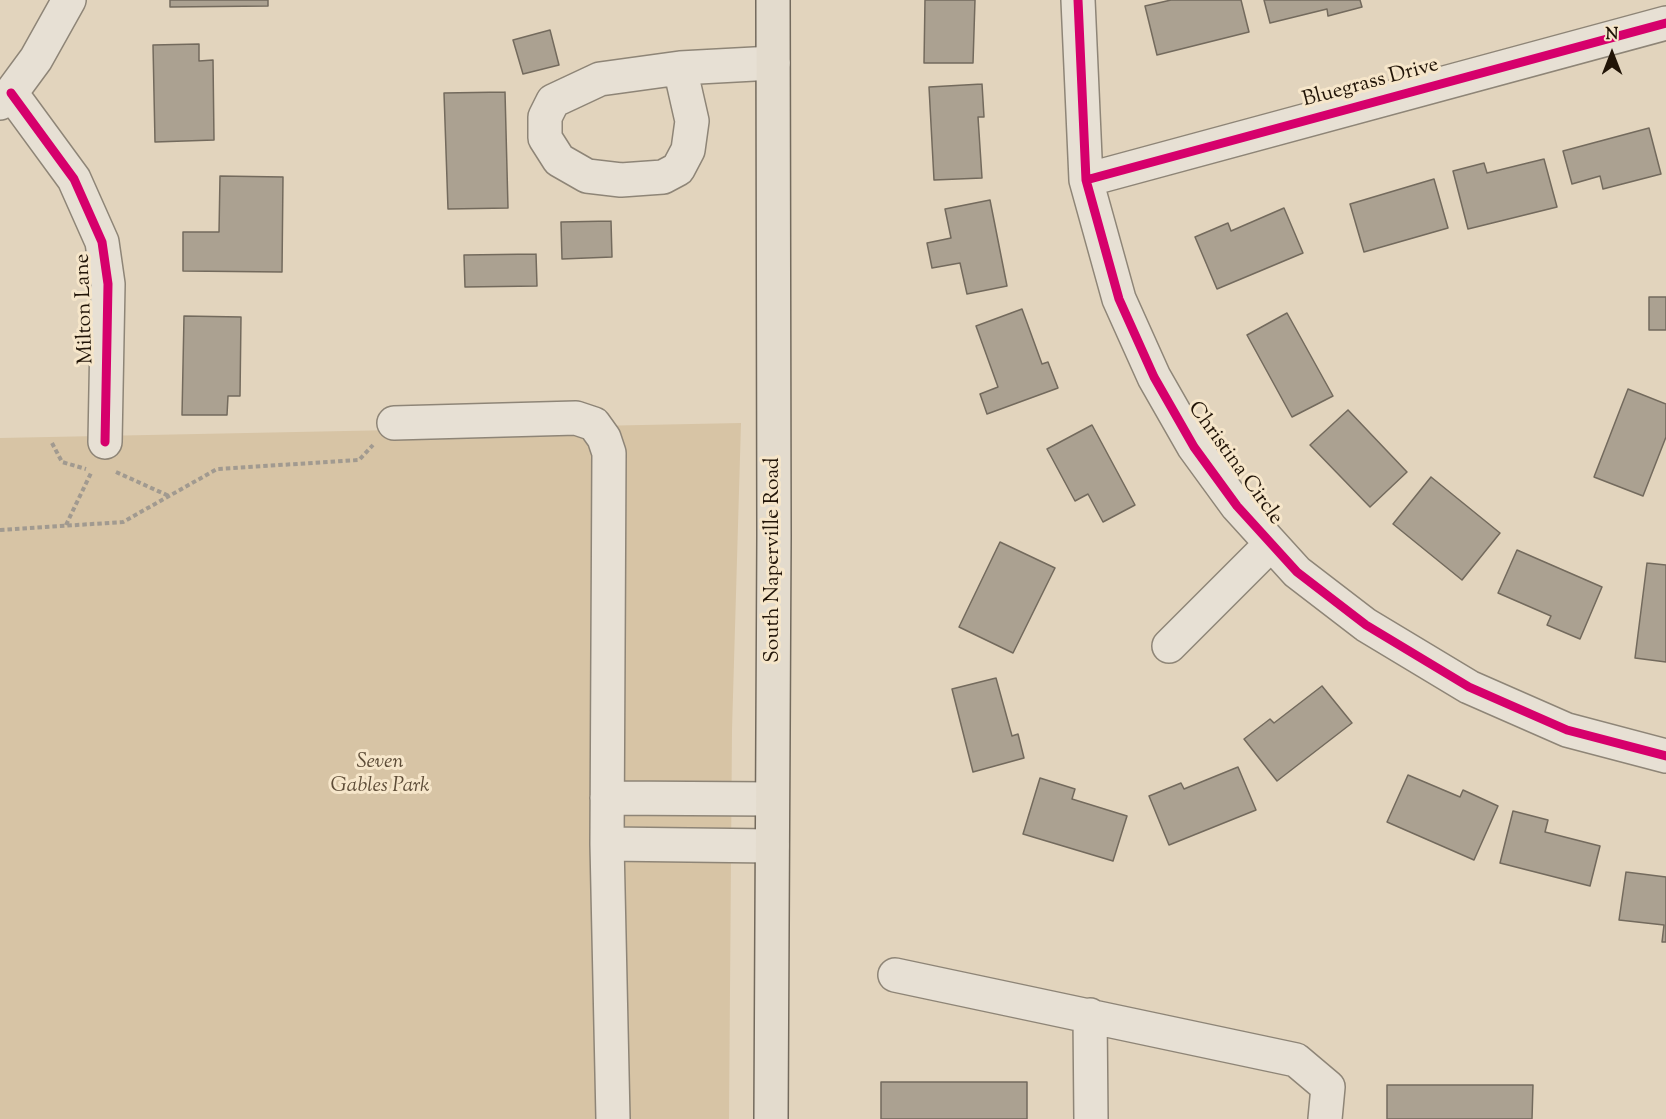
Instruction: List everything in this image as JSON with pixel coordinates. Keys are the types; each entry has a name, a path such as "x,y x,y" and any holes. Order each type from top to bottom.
{"main road":[{"name":"South Naperville Road","path":"771,1119 773,0"}],"street":[{"path":"6,98 36,59 69,0"},
{"name":"Christina Circle","path":"1078,0 1086,180 1119,299 1154,377 1194,447 1237,506 1270,545 1297,572 1366,625 1469,687 1567,730 1666,756"},
{"name":"Bluegrass Drive","path":"1086,180 1666,23"},
{"path":"680,68 692,122 688,150 678,169 671,173 663,177 621,180 587,176 560,160 545,138 545,117 553,101 600,79 680,68 773,63"},
{"name":"Milton Lane","path":"6,98 74,179 90,210 102,242 108,284 106,455"},
{"path":"394,423 576,418 594,424 604,438 609,453 607,844 613,1119"},
{"name":"Christina Circle","path":"1168,646 1270,545"},
{"path":"607,798 772,799"},
{"path":"607,844 772,846"},
{"path":"895,975 1296,1059 1328,1087 1325,1119"},
{"path":"1090,1016 1091,1119"}],"path":[{"path":"0,530 123,522 217,469 359,460 394,423"},
{"path":"52,443 62,462 88,470 96,463 65,526"},
{"path":"106,455 169,496"}],"green space":[{"name":"Seven Gables Park","path":"741,423 732,730 729,1119 0,1119 0,438"}],"building":[{"path":"170,0 268,0 268,6 170,7"},
{"path":"925,0 975,0 973,63 924,63"},
{"path":"1171,0 1241,0 1249,32 1157,55 1145,6"},
{"path":"1264,0 1360,0 1362,7 1328,16 1327,9 1270,23"},
{"path":"550,30 559,65 523,74 513,40"},
{"path":"199,44 199,61 213,60 214,140 155,142 153,45"},
{"path":"982,84 984,117 978,117 982,178 934,180 929,87"},
{"path":"505,92 508,208 448,209 444,93"},
{"path":"1649,128 1661,174 1603,189 1600,176 1572,184 1563,151"},
{"path":"1544,159 1557,207 1468,229 1453,171 1484,163 1487,173"},
{"path":"220,176 283,177 282,272 183,271 183,232 219,232"},
{"path":"1434,179 1448,228 1364,252 1350,204"},
{"path":"990,200 1007,286 967,294 960,263 932,268 927,243 951,238 945,209"},
{"path":"1284,208 1303,253 1217,289 1195,237 1228,223 1231,231"},
{"path":"611,221 612,257 562,259 561,222"},
{"path":"536,254 537,286 465,287 464,255"},
{"path":"1649,297 1666,297 1666,330 1649,330"},
{"path":"1022,309 1042,364 1048,362 1058,388 987,414 980,394 998,387 976,326"},
{"path":"1287,313 1333,396 1292,417 1247,335"},
{"path":"184,316 241,317 240,396 228,396 227,415 182,415"},
{"path":"1628,389 1666,404 1666,437 1643,496 1594,477"},
{"path":"1348,410 1407,472 1370,507 1310,445"},
{"path":"1092,425 1135,505 1103,522 1088,494 1075,501 1047,449"},
{"path":"1431,477 1500,533 1462,580 1393,524"},
{"path":"1000,542 1055,568 1013,653 959,627"},
{"path":"1517,550 1602,587 1580,639 1547,625 1551,616 1498,593"},
{"path":"1647,563 1666,565 1666,662 1635,658"},
{"path":"996,678 1012,736 1018,734 1024,758 973,772 952,689"},
{"path":"1322,686 1352,723 1277,781 1244,739 1270,719 1274,723"},
{"path":"1238,767 1256,810 1169,845 1149,796 1181,783 1184,789"},
{"path":"1408,775 1460,797 1463,790 1498,806 1474,860 1387,822"},
{"path":"1040,778 1075,789 1072,799 1127,816 1113,861 1023,834"},
{"path":"1513,811 1548,820 1545,832 1600,846 1590,886 1500,863"},
{"path":"1626,872 1666,877 1666,942 1662,942 1664,925 1619,920"},
{"path":"881,1082 1027,1082 1027,1119 881,1119"},
{"path":"1387,1085 1533,1085 1532,1119 1387,1119"}],"cycle path":[{"path":"1078,0 1086,180 1119,299 1154,377 1194,447 1237,506 1297,572 1366,625 1469,687 1567,730 1666,756"},
{"path":"1086,180 1666,23"},
{"path":"11,93 74,179 102,242 108,284 105,442"}]}
